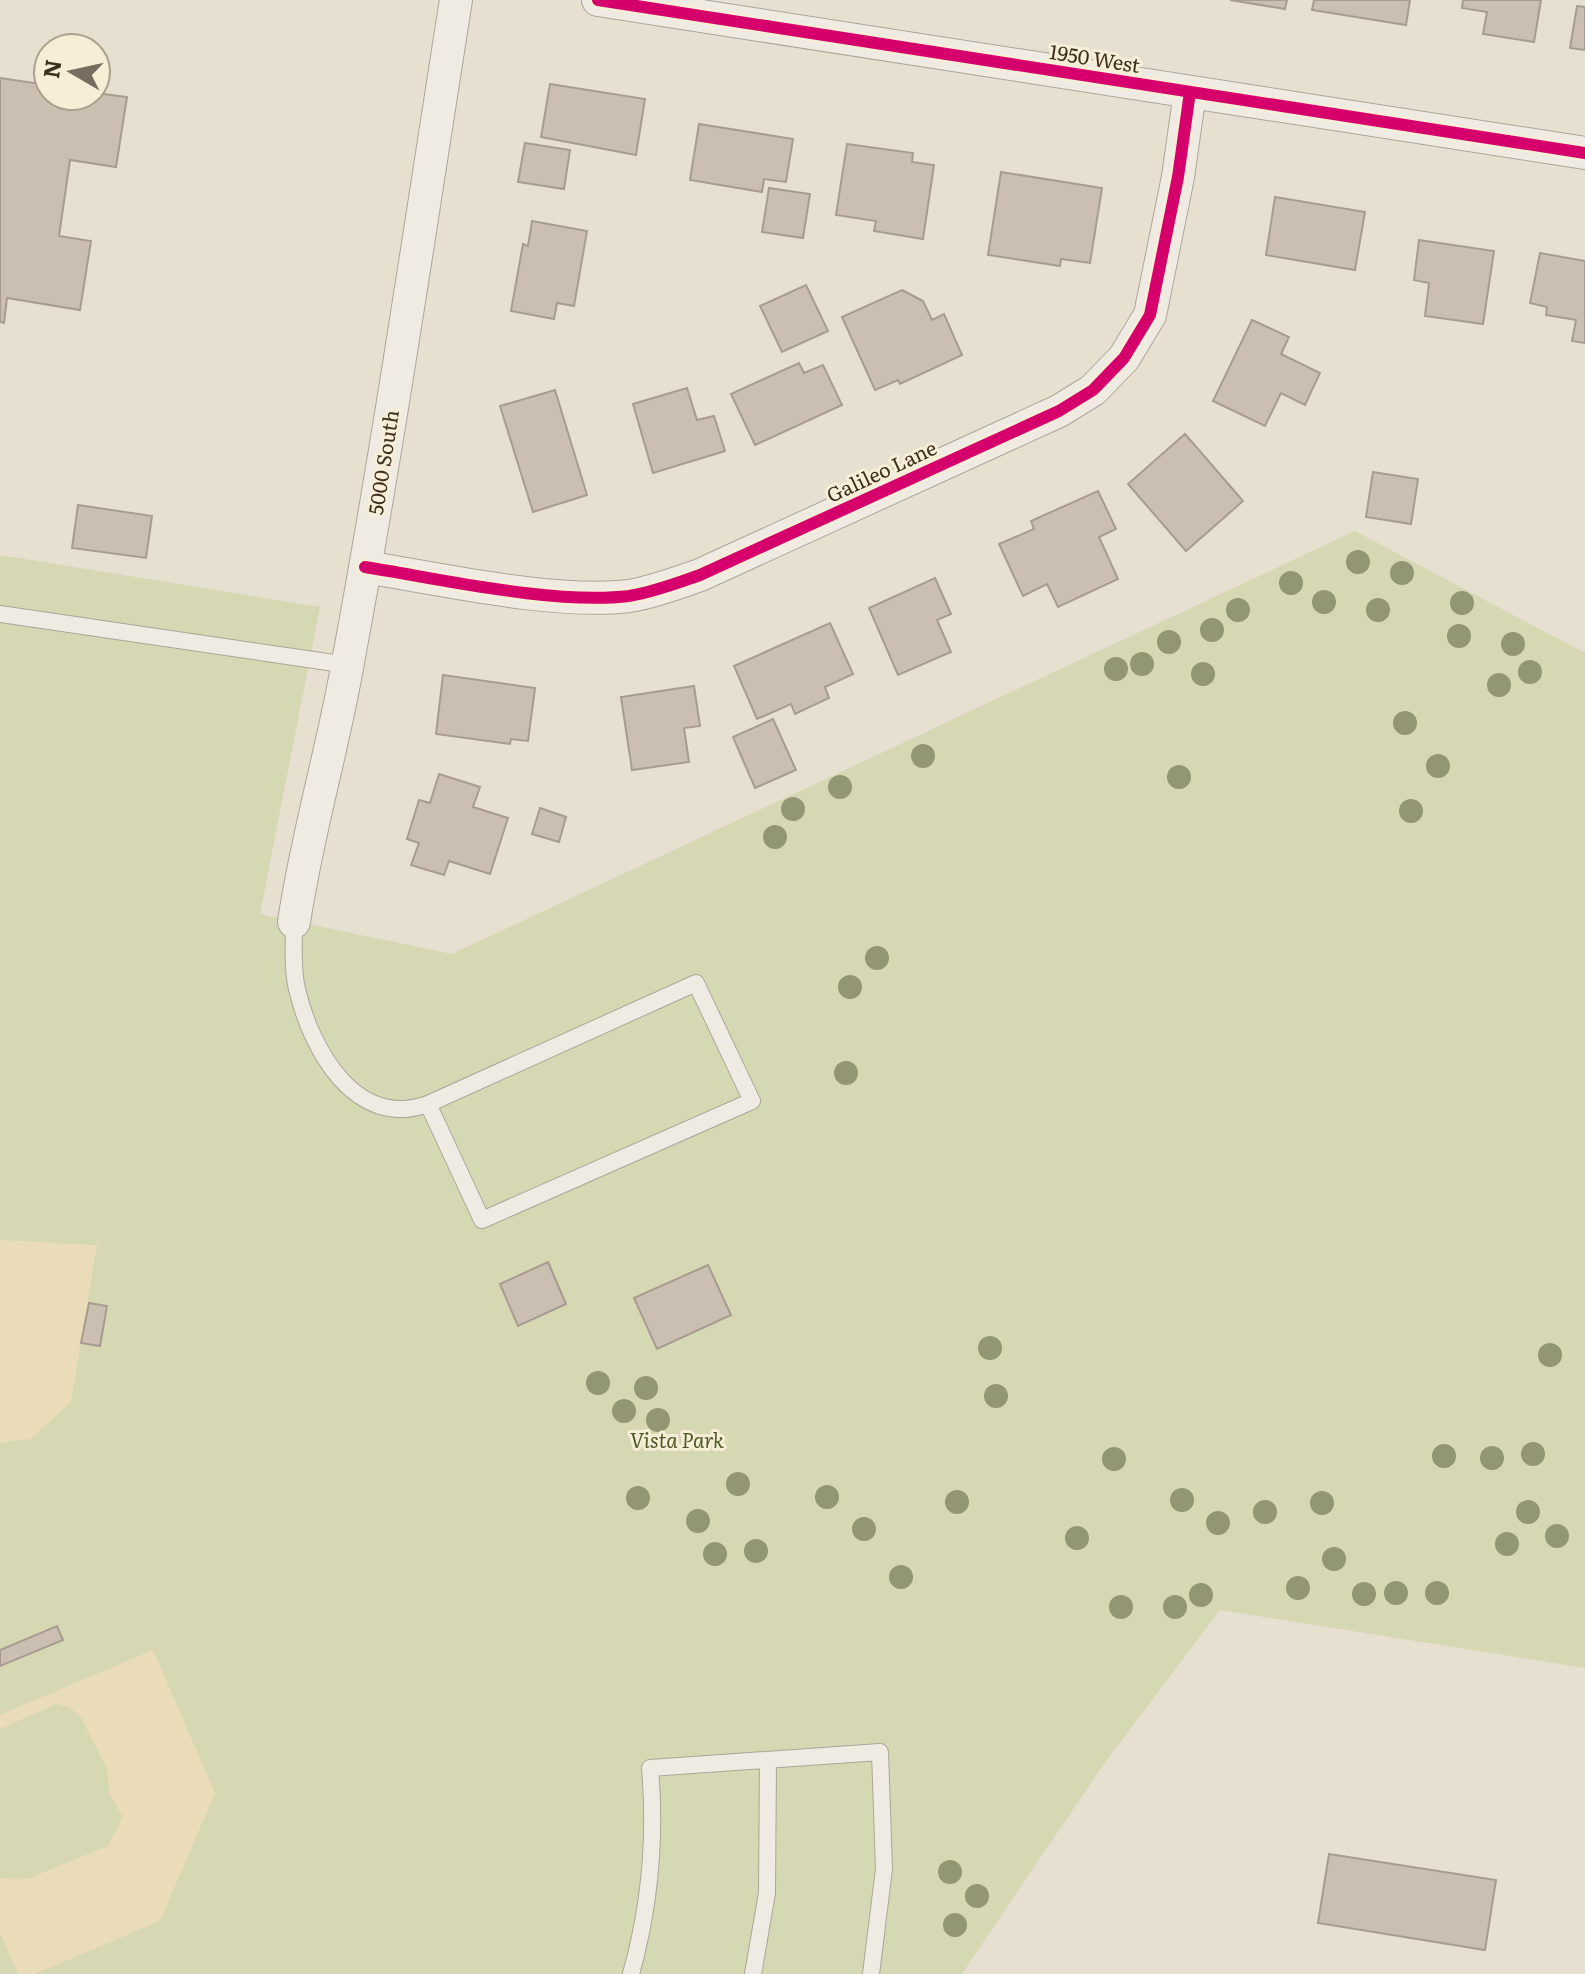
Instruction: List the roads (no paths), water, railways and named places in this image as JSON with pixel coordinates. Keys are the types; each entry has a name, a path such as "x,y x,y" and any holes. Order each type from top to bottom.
{"street":[{"name":"5000 South","path":"294,922 306,843 348,665 456,0"},
{"name":"1950 West","path":"598,0 1585,153"},
{"name":"Galileo Lane","path":"365,567 555,595 607,597 654,591 700,575 1059,411 1093,390 1124,358 1150,315 1178,177 1190,92"}],"lane":[{"path":"0,614 348,665"},
{"path":"294,922 296,987 310,1029 326,1061 342,1081 376,1105 407,1111 428,1104 696,983 752,1101 482,1220 428,1104"},
{"path":"631,1974 649,1890 653,1801 650,1768 880,1752 884,1869 871,1974"},
{"path":"753,1974 767,1893 768,1760"}],"park label":[{"name":"Vista Park","path":"677,1439"}]}
